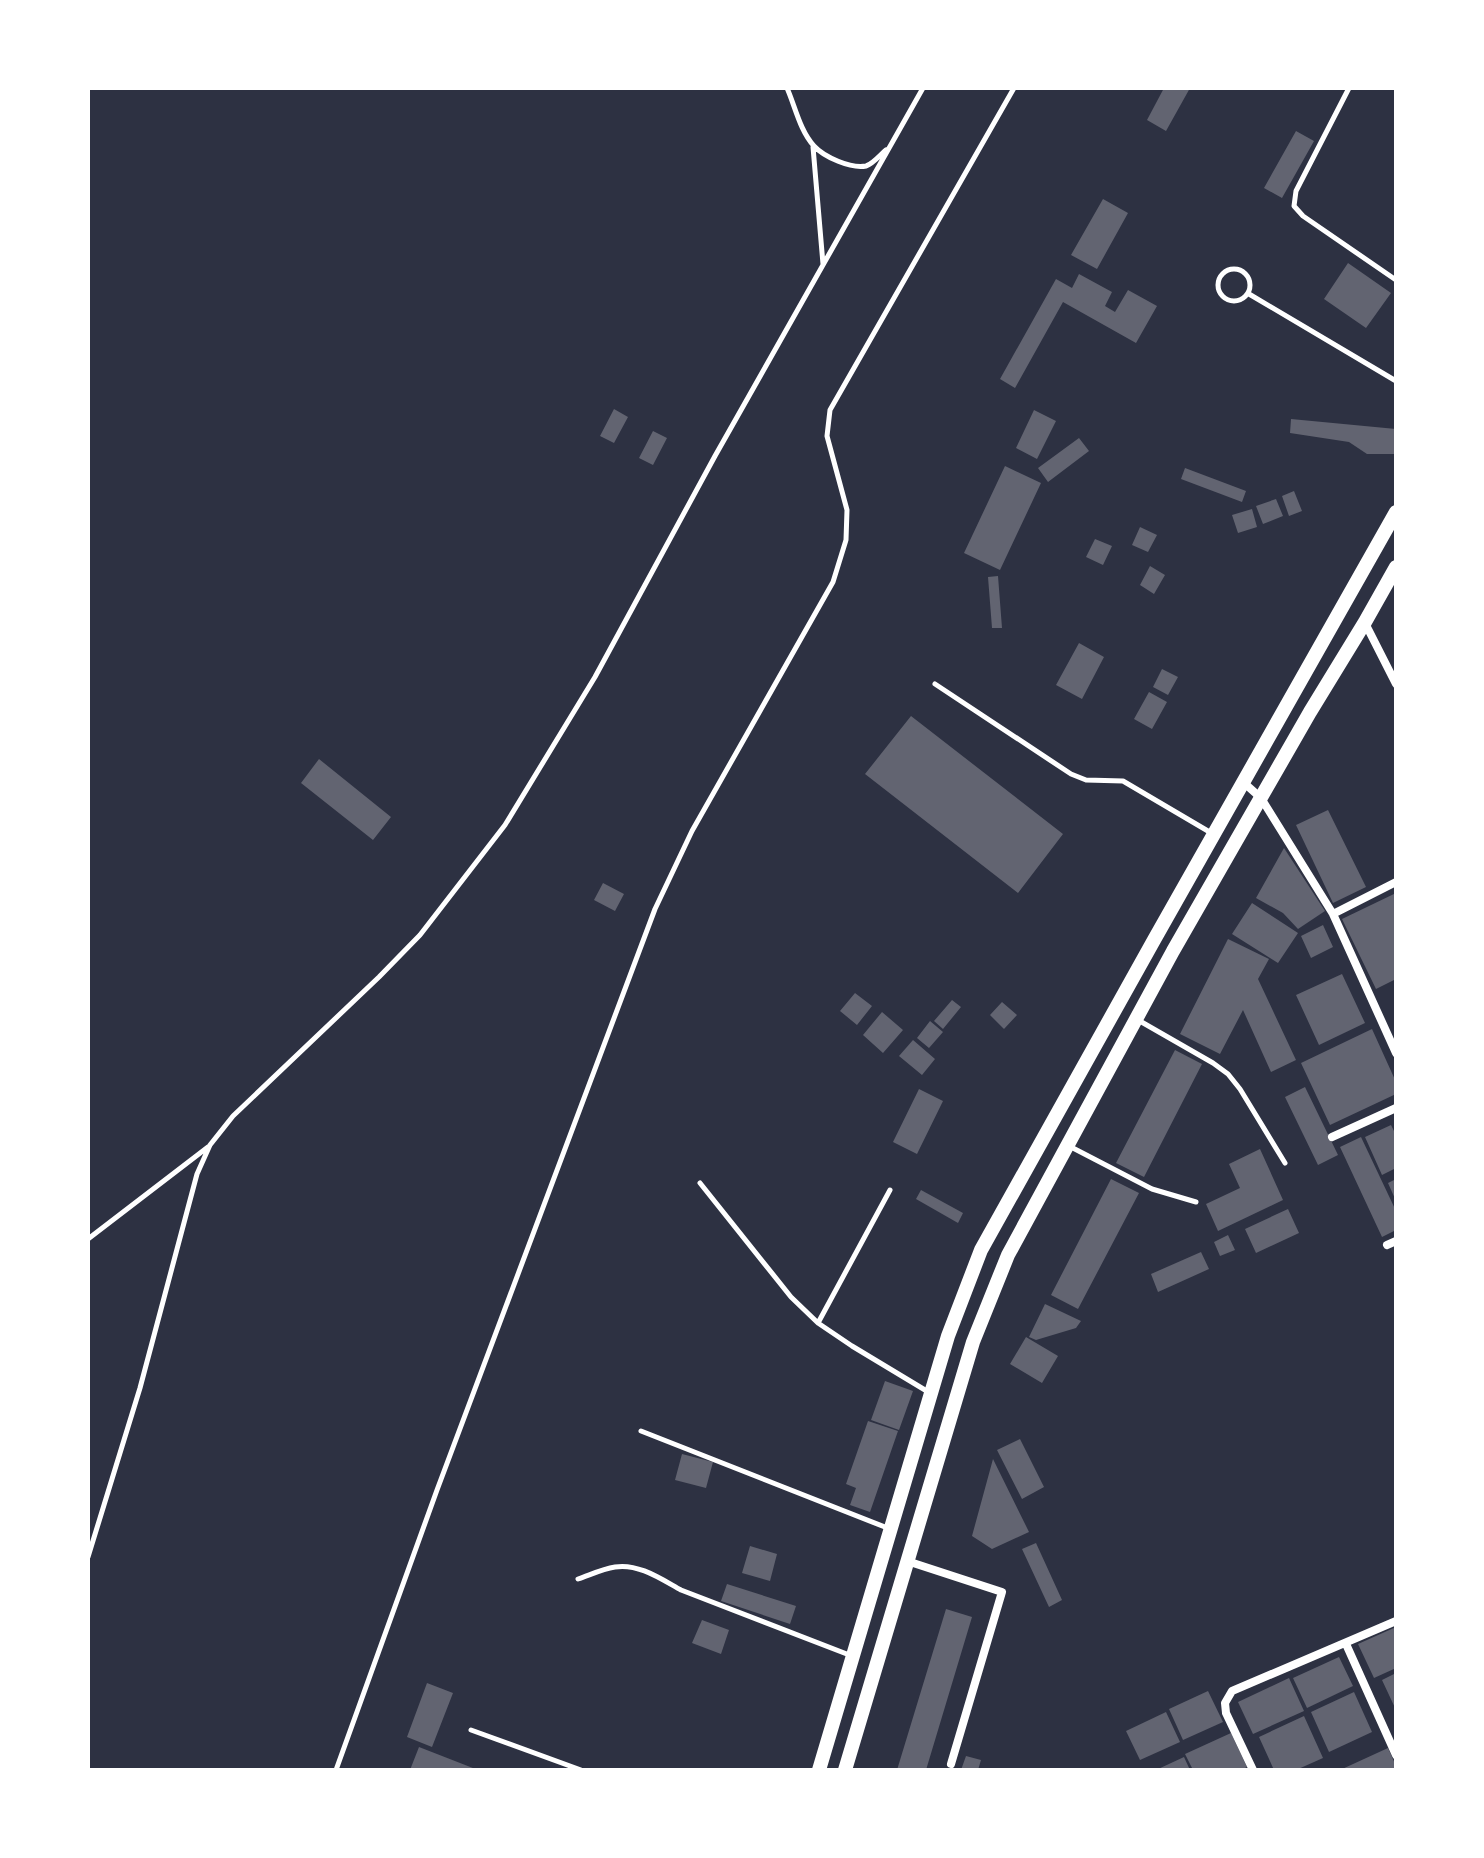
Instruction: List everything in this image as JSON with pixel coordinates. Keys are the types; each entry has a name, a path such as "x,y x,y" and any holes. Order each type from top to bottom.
{"main road":[{"path":"819,1770 948,1336 981,1250 1396,512"},
{"path":"845,1770 973,1342 1008,1255 1173,951 1396,567"}],"street":[{"path":"1365,622 1396,684"},
{"path":"1243,782 1261,798 1333,914 1396,1053"},
{"path":"1333,914 1396,882"},
{"path":"1332,1137 1396,1108"},
{"path":"907,1561 1002,1592 951,1764"},
{"path":"1253,1770 1226,1713 1225,1703 1232,1691 1396,1621"},
{"path":"1346,1644 1396,1755"}],"lane":[{"path":"787,88 806,134 813,146 823,154 842,164 865,166 890,145"},
{"path":"88,1239 210,1145 233,1116 420,935 505,825 595,677 715,456 923,88"},
{"path":"336,1770 437,1490 655,909 692,831 833,582 846,540 847,510 827,436 830,410 1014,88"},
{"path":"1349,88 1296,191 1294,206 1303,216 1396,280"},
{"path":"813,146 823,264"},
{"path":"1230,269 1242,271 1250,281 1249,294 1238,301 1226,300 1218,290 1220,277 1230,269"},
{"path":"1249,294 1396,381"},
{"path":"935,684 1071,774 1086,780 1123,781 1214,834"},
{"path":"1138,1019 1228,1074 1285,1163"},
{"path":"88,1557 140,1388 197,1174 210,1145"},
{"path":"1068,1145 1152,1189 1196,1202"},
{"path":"700,1183 791,1297 818,1323 931,1393"},
{"path":"818,1323 890,1190"},
{"path":"641,1431 891,1530"},
{"path":"578,1579 616,1566 636,1567 681,1590 853,1656"},
{"path":"471,1730 581,1770"}],"building":[{"path":"1164,88 1190,88 1166,131 1147,120"},
{"path":"1296,131 1314,141 1282,198 1264,188"},
{"path":"1103,199 1128,213 1097,269 1071,255"},
{"path":"1348,263 1391,293 1366,328 1324,299"},
{"path":"1079,274 1112,292 1105,306 1115,312 1128,290 1157,306 1136,343 1063,302 1015,388 1000,379 1056,279 1072,288"},
{"path":"614,409 628,417 614,443 600,436"},
{"path":"1034,410 1056,421 1037,459 1016,448"},
{"path":"1291,419 1396,429 1396,454 1367,454 1349,442 1290,433"},
{"path":"653,431 667,438 653,465 639,458"},
{"path":"1079,438 1089,451 1048,482 1038,468"},
{"path":"1005,466 1041,483 1000,570 964,553"},
{"path":"1185,468 1246,491 1242,502 1181,479"},
{"path":"1294,491 1302,511 1289,516 1282,496"},
{"path":"1276,499 1283,516 1263,524 1256,506"},
{"path":"1252,509 1257,527 1238,533 1232,515"},
{"path":"1140,527 1157,535 1148,552 1132,545"},
{"path":"1095,539 1112,546 1103,565 1086,557"},
{"path":"1150,566 1165,575 1154,594 1140,585"},
{"path":"998,576 1002,628 992,628 988,577"},
{"path":"1079,643 1104,657 1082,699 1056,685"},
{"path":"1162,669 1178,677 1168,695 1153,687"},
{"path":"1149,692 1167,702 1152,729 1134,719"},
{"path":"911,716 1063,834 1018,893 865,774"},
{"path":"319,759 391,817 373,840 301,783"},
{"path":"1328,810 1366,887 1333,903 1296,825"},
{"path":"1284,848 1325,911 1298,929 1283,913 1256,898"},
{"path":"603,883 624,894 615,911 594,900"},
{"path":"1396,893 1396,979 1376,989 1342,919"},
{"path":"1252,903 1298,933 1278,963 1232,934"},
{"path":"1323,925 1333,947 1311,958 1301,936"},
{"path":"1228,939 1269,959 1258,979 1296,1060 1271,1072 1243,1010 1220,1054 1180,1034"},
{"path":"1342,974 1365,1023 1319,1045 1296,995"},
{"path":"855,993 872,1006 857,1025 840,1011"},
{"path":"952,1000 961,1007 943,1029 934,1021"},
{"path":"1002,1002 1017,1015 1004,1029 990,1015"},
{"path":"882,1012 903,1030 883,1053 863,1035"},
{"path":"930,1021 943,1032 929,1048 917,1038"},
{"path":"1372,1029 1396,1082 1396,1094 1330,1125 1301,1063"},
{"path":"913,1040 935,1059 922,1075 899,1056"},
{"path":"1175,1050 1202,1064 1144,1177 1116,1163"},
{"path":"1305,1087 1338,1155 1318,1165 1285,1097"},
{"path":"919,1089 943,1101 917,1154 893,1142"},
{"path":"1391,1125 1396,1135 1396,1168 1382,1175 1365,1137"},
{"path":"1361,1137 1396,1211 1396,1230 1382,1237 1340,1147"},
{"path":"1260,1149 1283,1200 1218,1231 1206,1204 1240,1188 1229,1164"},
{"path":"1111,1179 1139,1193 1078,1309 1051,1295"},
{"path":"1396,1179 1396,1201 1388,1183"},
{"path":"921,1190 963,1213 958,1223 916,1199"},
{"path":"1288,1209 1299,1233 1256,1253 1245,1229"},
{"path":"1228,1235 1235,1250 1220,1256 1214,1242"},
{"path":"1201,1252 1209,1269 1158,1292 1151,1274"},
{"path":"1045,1304 1081,1321 1076,1328 1036,1340 1029,1337"},
{"path":"1026,1337 1058,1356 1042,1383 1010,1364"},
{"path":"885,1381 913,1391 899,1430 871,1420"},
{"path":"868,1421 898,1431 870,1512 850,1505 856,1488 846,1484"},
{"path":"1020,1439 1044,1487 1022,1499 997,1450"},
{"path":"682,1454 713,1462 706,1488 675,1480"},
{"path":"993,1459 1029,1532 992,1549 972,1536"},
{"path":"1036,1543 1062,1600 1049,1607 1022,1549"},
{"path":"750,1546 777,1554 770,1581 742,1573"},
{"path":"727,1584 796,1606 790,1624 721,1601"},
{"path":"946,1609 972,1617 926,1770 897,1770"},
{"path":"702,1620 729,1630 721,1654 692,1643"},
{"path":"1396,1627 1396,1668 1374,1678 1358,1644"},
{"path":"1339,1657 1353,1686 1307,1708 1293,1678"},
{"path":"1396,1673 1396,1710 1382,1680"},
{"path":"1289,1678 1304,1711 1253,1734 1238,1702"},
{"path":"427,1683 453,1693 432,1747 407,1737"},
{"path":"1208,1691 1223,1722 1183,1740 1169,1709"},
{"path":"1354,1692 1372,1732 1329,1752 1311,1712"},
{"path":"1166,1712 1180,1742 1140,1760 1126,1731"},
{"path":"1304,1716 1323,1758 1296,1770 1274,1770 1259,1737"},
{"path":"1231,1733 1247,1767 1241,1770 1193,1770 1185,1754"},
{"path":"419,1747 478,1770 410,1770"},
{"path":"1388,1748 1396,1770 1340,1770"},
{"path":"966,1756 981,1760 978,1770 961,1770"},
{"path":"1184,1757 1190,1770 1156,1770"}]}
